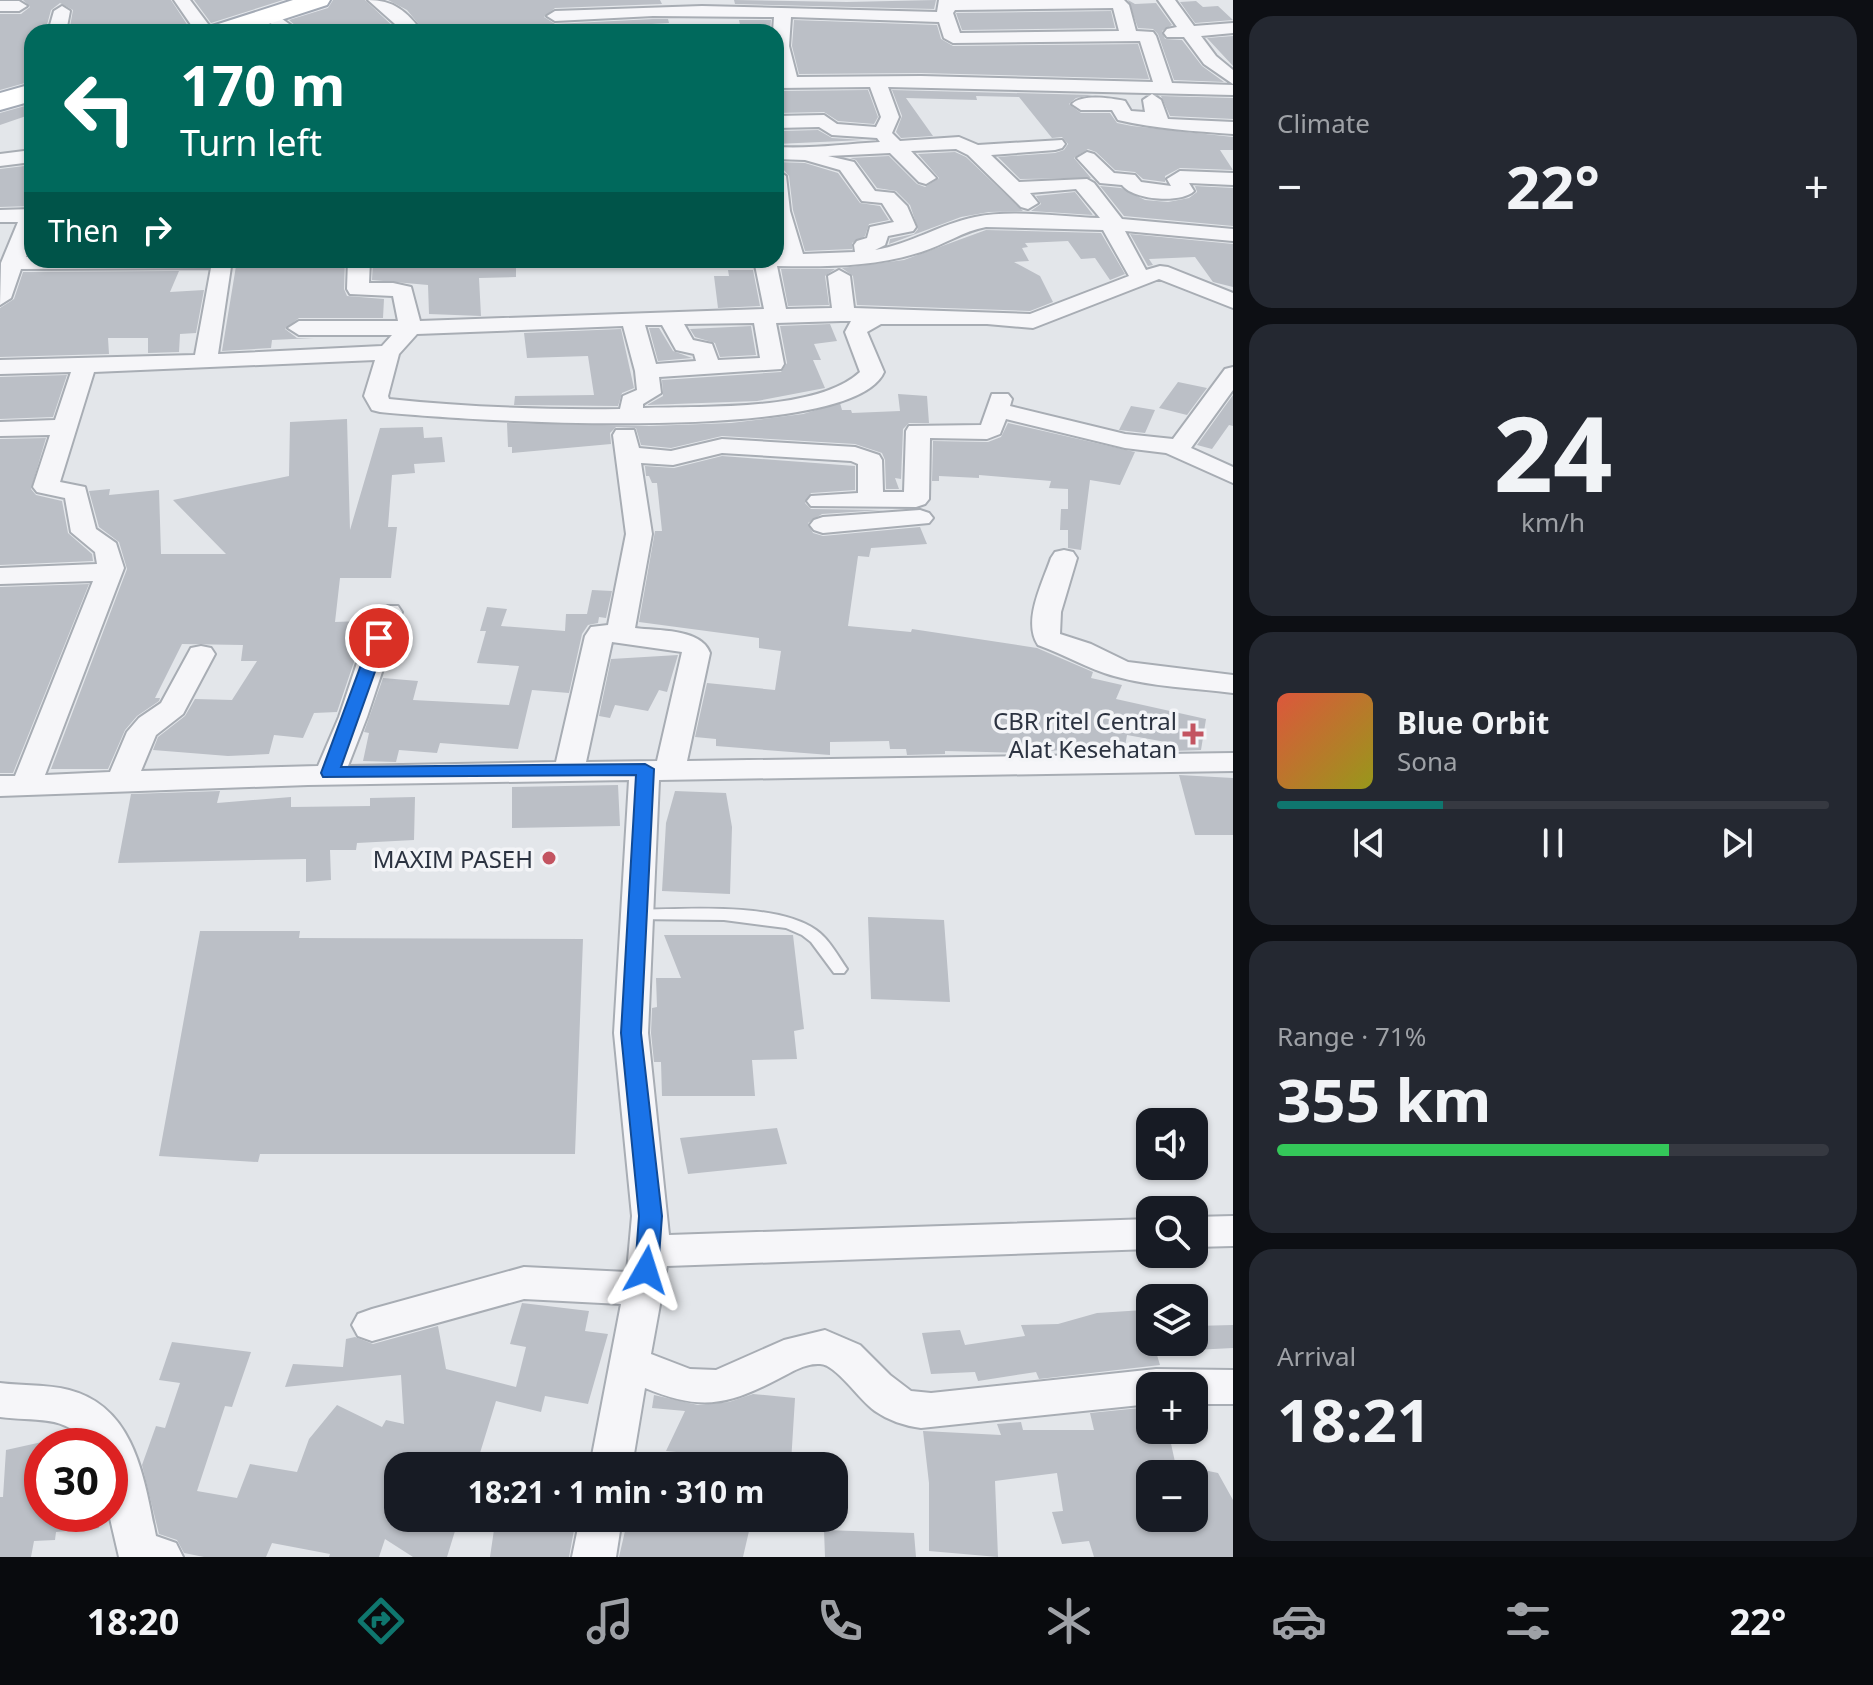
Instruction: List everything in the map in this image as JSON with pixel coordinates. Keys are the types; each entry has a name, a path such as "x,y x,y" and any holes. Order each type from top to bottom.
{"main road":[{"path":"242,24 318,0"},
{"path":"0,102 24,94"}],"street":[{"path":"182,0 199,24"},
{"path":"376,0 408,24"},
{"path":"1166,1 1193,0"},
{"path":"1166,1 1210,60 1233,79"},
{"path":"539,6 559,24 626,12 783,13 1117,3 1138,36 1156,87 1156,119"},
{"path":"0,6 19,6"},
{"path":"947,7 961,61"},
{"path":"59,24 62,11"},
{"path":"782,24 783,13"},
{"path":"270,15 281,24"},
{"path":"784,82 877,82 961,61 1138,36 1233,28"},
{"path":"961,61 1055,84 1233,90"},
{"path":"877,82 890,117 889,140 926,178"},
{"path":"1055,84 1062,102 1118,105 1125,116 1156,119 1174,125 1233,128"},
{"path":"784,122 820,121 832,129 889,140 959,143 975,151 1045,221"},
{"path":"784,153 811,155 818,151 889,140"},
{"path":"975,151 1055,144"},
{"path":"811,155 820,162 847,166 869,197 887,197 897,206 918,246"},
{"path":"0,160 24,157"},
{"path":"1087,158 1108,179 1129,179 1135,188 1184,191 1177,179 1180,177 1233,179"},
{"path":"1106,174 1152,173 1158,169 1233,168"},
{"path":"0,172 24,169"},
{"path":"1014,188 1080,183 1087,187 1113,224 1140,277"},
{"path":"0,216 24,215"},
{"path":"784,263 866,258 895,252 976,222 1113,224 1233,235"},
{"path":"866,258 864,245 878,241 877,231 906,227"},
{"path":"0,298 24,234"},
{"path":"784,266 839,276 898,274 901,270 895,252"},
{"path":"12,263 24,263"},
{"path":"205,362 222,268"},
{"path":"359,268 358,289 403,292 411,328"},
{"path":"647,371 775,362 770,316 776,268"},
{"path":"299,328 411,328 841,314 1033,321 1140,277 1163,272 1233,301"},
{"path":"839,276 844,303 841,314"},
{"path":"411,328 388,352 376,396 380,405 508,417 627,417 797,407 859,385 872,372 856,332 859,326 877,317"},
{"path":"670,318 684,345 704,349 709,368"},
{"path":"620,634 639,534 628,454 627,417 631,401 649,393 647,371 632,319"},
{"path":"0,367 205,362 388,352"},
{"path":"13,785 48,724 78,658 109,572 107,549 97,545 84,532 76,492 46,487 84,366"},
{"path":"1178,447 1233,374"},
{"path":"916,499 871,500 822,513 922,518 916,499 918,431 987,432 992,429 998,404 1125,441 1178,447"},
{"path":"693,413 704,448"},
{"path":"0,429 64,427"},
{"path":"1178,447 1183,455 1233,476"},
{"path":"628,454 673,458 704,448 776,448 867,456 870,460 871,500"},
{"path":"1064,558 1046,621 1044,634 1048,639 1124,670 1233,684"},
{"path":"0,576 109,572"},
{"path":"330,773 353,717 388,612"},
{"path":"569,770 601,633 681,642 694,647 696,653 658,769 637,915 631,1033 651,1216 650,1251 613,1452"},
{"path":"122,780 142,732 173,708 201,654"},
{"path":"13,785 330,773 972,768 1233,762"},
{"path":"1208,1232 1233,1231"},
{"path":"650,1251 1136,1234"},
{"path":"372,1325 524,1283 643,1289"},
{"path":"629,1362 675,1383 704,1388 727,1385 782,1358 806,1349 826,1347 842,1352 864,1379 890,1400 912,1409 971,1407 1136,1389"},
{"path":"1208,1387 1233,1387"},
{"path":"0,1400 59,1406 90,1428"},
{"path":"128,1503 137,1550 161,1557"},
{"path":"594,1557 598,1532"}],"lane":[{"path":"637,915 731,916 779,923 807,931 839,969"}],"building":[{"path":"23,0 171,0 187,24 70,24 73,10 60,3 51,10 47,24 24,24 24,83 0,90 0,14 21,14 30,7"},
{"path":"194,0 283,0 211,23"},
{"path":"333,0 365,0 390,24 294,24 289,20 328,8"},
{"path":"388,0 660,0 662,4 555,8 544,17 555,24 418,24 407,10"},
{"path":"734,0 936,0 934,9 735,4"},
{"path":"1128,0 1135,4 1156,3 1172,25 1162,31 1165,39 1182,40 1202,66 1224,82 1174,80 1158,34 1153,29 1138,28"},
{"path":"1196,1 1203,7 1218,6 1233,20 1195,23 1180,2"},
{"path":"1111,11 1115,28 962,30 956,13"},
{"path":"653,19 668,19 669,23 555,24"},
{"path":"739,20 771,20 771,24 740,24"},
{"path":"794,20 937,25 941,39 953,46 1138,44 1149,79 921,73 799,74 792,46"},
{"path":"1233,36 1233,66 1207,38"},
{"path":"868,90 878,117 874,124 838,121 824,112 784,113 784,91"},
{"path":"892,90 1093,95 1076,98 1069,104 1081,113 1110,113 1117,123 1233,137 1233,150 1220,150 1233,170 1180,168 1165,176 1165,182 1143,179 1135,172 1115,170 1096,152 1088,149 1074,158 1091,178 1020,179 998,157 1055,153 1064,150 1068,144 1062,137 1052,138 1019,97 976,96 977,100 906,98 933,136 901,138 896,132 902,116"},
{"path":"1161,96 1233,98 1233,119 1170,116"},
{"path":"24,106 24,117 0,125 0,113"},
{"path":"818,130 832,138 864,140 784,144 784,131"},
{"path":"955,152 966,157 1023,211 961,217 889,244 890,239 914,234 918,229 910,205 896,191 877,188 856,160 850,158 889,156 917,184 925,187 939,178 918,154"},
{"path":"784,162 805,163 838,173 860,203 880,206 889,220 869,224 865,236 852,243 852,249 805,251 793,210 789,176 784,170"},
{"path":"24,166 24,206 0,207 0,169"},
{"path":"1100,186 1121,188 1145,200 1168,202 1189,198 1197,192 1195,186 1233,188 1233,226 1124,216"},
{"path":"1075,192 1093,215 1031,211 1041,204 1036,196"},
{"path":"986,230 1101,233 1125,274 1110,280 1095,258 1081,259 1068,241 1025,243 1028,247 1022,248 1029,261 1014,262 1040,276 1053,302 1030,311 857,305 853,276 842,268 904,260"},
{"path":"1130,234 1233,244 1233,287 1213,282 1195,257 1149,259 1153,265 1148,266"},
{"path":"236,268 345,268 344,289 347,296 384,299 383,318 299,318 285,329 297,338 314,338 272,340 271,348 222,351"},
{"path":"373,268 516,268 516,277 479,278 481,316 429,314 428,285 372,280"},
{"path":"781,269 835,269 825,276 829,305 788,306"},
{"path":"728,270 753,270 760,306 718,308 714,276 729,276"},
{"path":"179,271 170,292 204,290 196,333 180,334 179,352 148,353 148,338 108,338 109,354 0,357 0,308 14,299 23,272"},
{"path":"830,324 837,341 814,344 821,360 813,360 825,388 757,401 647,405 663,396 662,380 781,372 787,363 780,326"},
{"path":"751,326 756,355 720,357 715,343 695,337 690,329"},
{"path":"649,328 659,328 673,351 692,358 658,361"},
{"path":"621,329 634,388 622,393 618,406 514,405 515,396 594,395 588,356 527,358 524,333"},
{"path":"67,375 53,417 0,419 0,377"},
{"path":"1178,382 1207,388 1187,415 1159,408"},
{"path":"898,394 927,396 929,423 909,423 903,429 901,479 895,478 899,489 886,489 882,453 855,444 722,436 671,448 641,445 636,428 616,427 610,433 611,444 512,453 512,447 508,447 507,423 649,426 731,423 803,414 840,403 842,410 851,410 852,413 900,411"},
{"path":"1233,395 1233,426 1229,425 1212,449 1197,445"},
{"path":"1131,406 1155,410 1145,433 1119,430"},
{"path":"347,419 350,530 380,428 423,427 424,438 442,437 445,462 414,464 415,473 392,475 388,527 397,527 391,578 340,578 335,622 361,621 355,659 337,712 314,713 303,738 274,735 269,754 228,756 153,750 158,737 185,716 195,699 232,700 257,661 241,661 243,645 182,644 155,698 160,698 159,701 137,716 125,730 108,769 51,769 127,569 119,542 99,527 89,491 110,489 109,495 159,490 161,554 226,554 173,500 289,476 290,422"},
{"path":"1008,423 1135,452 1120,485 1090,480 1081,550 1068,548 1068,530 1060,530 1061,509 1068,509 1068,489 1049,488 1051,481 979,475 979,478 939,476 939,481 932,481 933,441 988,442 1001,437"},
{"path":"46,438 31,489 36,495 62,501 68,533 92,554 93,561 0,565 0,439"},
{"path":"722,456 855,466 855,490 811,493 805,503 811,509 883,510 822,514 808,523 813,533 823,536 920,527 927,544 871,548 869,557 858,556 848,626 911,632 912,629 1037,648 1093,672 1091,678 1122,685 1116,699 1206,719 1201,750 1173,751 1171,743 1127,735 1124,752 1070,752 1069,749 1032,753 945,751 945,754 907,755 906,749 890,749 889,741 830,742 830,755 716,746 716,739 695,737 707,683 775,690 781,651 759,648 759,638 639,622 655,531 662,531 657,483 652,483 646,476 645,466 674,468"},
{"path":"89,584 13,773 0,773 0,587"},
{"path":"592,590 612,591 606,618 599,617 598,623 588,625 582,634 569,693 532,690 518,749 440,743 437,753 399,750 396,762 363,761 369,733 364,732 383,678 418,681 413,700 509,705 519,666 477,663 486,631 480,631 487,607 507,609 501,626 565,631 566,614 587,614"},
{"path":"678,655 667,692 659,690 648,711 615,705 610,718 599,716 611,659"},
{"path":"1179,775 1233,778 1233,835 1195,835"},
{"path":"618,785 620,826 512,828 512,787"},
{"path":"220,791 217,803 291,797 291,807 370,806 370,798 415,797 414,840 357,843 356,850 330,850 331,880 306,882 306,859 118,863 131,794"},
{"path":"675,791 726,793 732,827 730,894 662,891 666,823"},
{"path":"868,917 944,920 950,1002 871,999"},
{"path":"200,931 300,931 299,938 583,939 575,1154 260,1154 258,1162 159,1156"},
{"path":"664,935 793,935 804,1029 794,1031 797,1059 752,1060 755,1096 662,1096 661,1062 654,1062 651,1033 652,1008 657,1007 656,978 681,978"},
{"path":"777,1128 787,1164 688,1174 680,1138"},
{"path":"522,1303 589,1311 585,1331 608,1334 588,1404 545,1396 541,1412 496,1401 480,1452 384,1452 384,1532 455,1532 447,1557 413,1557 385,1539 379,1557 329,1557 330,1554 272,1543 266,1557 204,1557 184,1553 177,1540 159,1534 142,1465 156,1426 165,1428 180,1383 159,1380 172,1342 251,1352 232,1407 225,1406 197,1491 237,1498 250,1464 297,1472 309,1439 337,1405 382,1427 386,1420 404,1424 401,1375 285,1387 293,1364 343,1367 346,1339 355,1337 373,1344 438,1326 446,1369 516,1387 526,1347 510,1344"},
{"path":"1136,1311 1136,1356 1157,1356 1160,1365 1039,1379 1036,1372 978,1381 975,1372 931,1374 922,1333 960,1330 965,1345 1025,1336 1021,1325 1058,1324 1097,1313"},
{"path":"1233,1325 1233,1348 1208,1349 1208,1326"},
{"path":"753,1394 795,1398 792,1452 666,1451 685,1411 652,1408 654,1395 698,1405 729,1402"},
{"path":"1136,1408 1136,1444 1171,1444 1175,1460 1136,1460 1136,1532 1208,1532 1208,1471 1218,1473 1233,1500 1233,1557 1094,1557 1089,1541 1062,1544 1052,1512 1063,1511 1057,1473 995,1481 998,1557 929,1551 929,1483 923,1431 1001,1435 997,1424 1021,1422 1023,1430 1094,1430 1090,1413"},
{"path":"24,1446 24,1532 56,1532 55,1540 34,1541 31,1557 0,1557 0,1497 3,1497 6,1450"},
{"path":"494,1532 574,1532 569,1557 490,1557"},
{"path":"625,1532 749,1532 743,1557 619,1557"},
{"path":"824,1532 914,1533 916,1557 825,1557"}],"place":[{"name":"CBR ritel Central Alat Kesehatan","path":"1193,734"},
{"name":"MAXIM PASEH","path":"549,858"}],"route":[{"path":"379,638 353,717 330,773 645,769 631,1033 651,1216 646,1270"}]}
